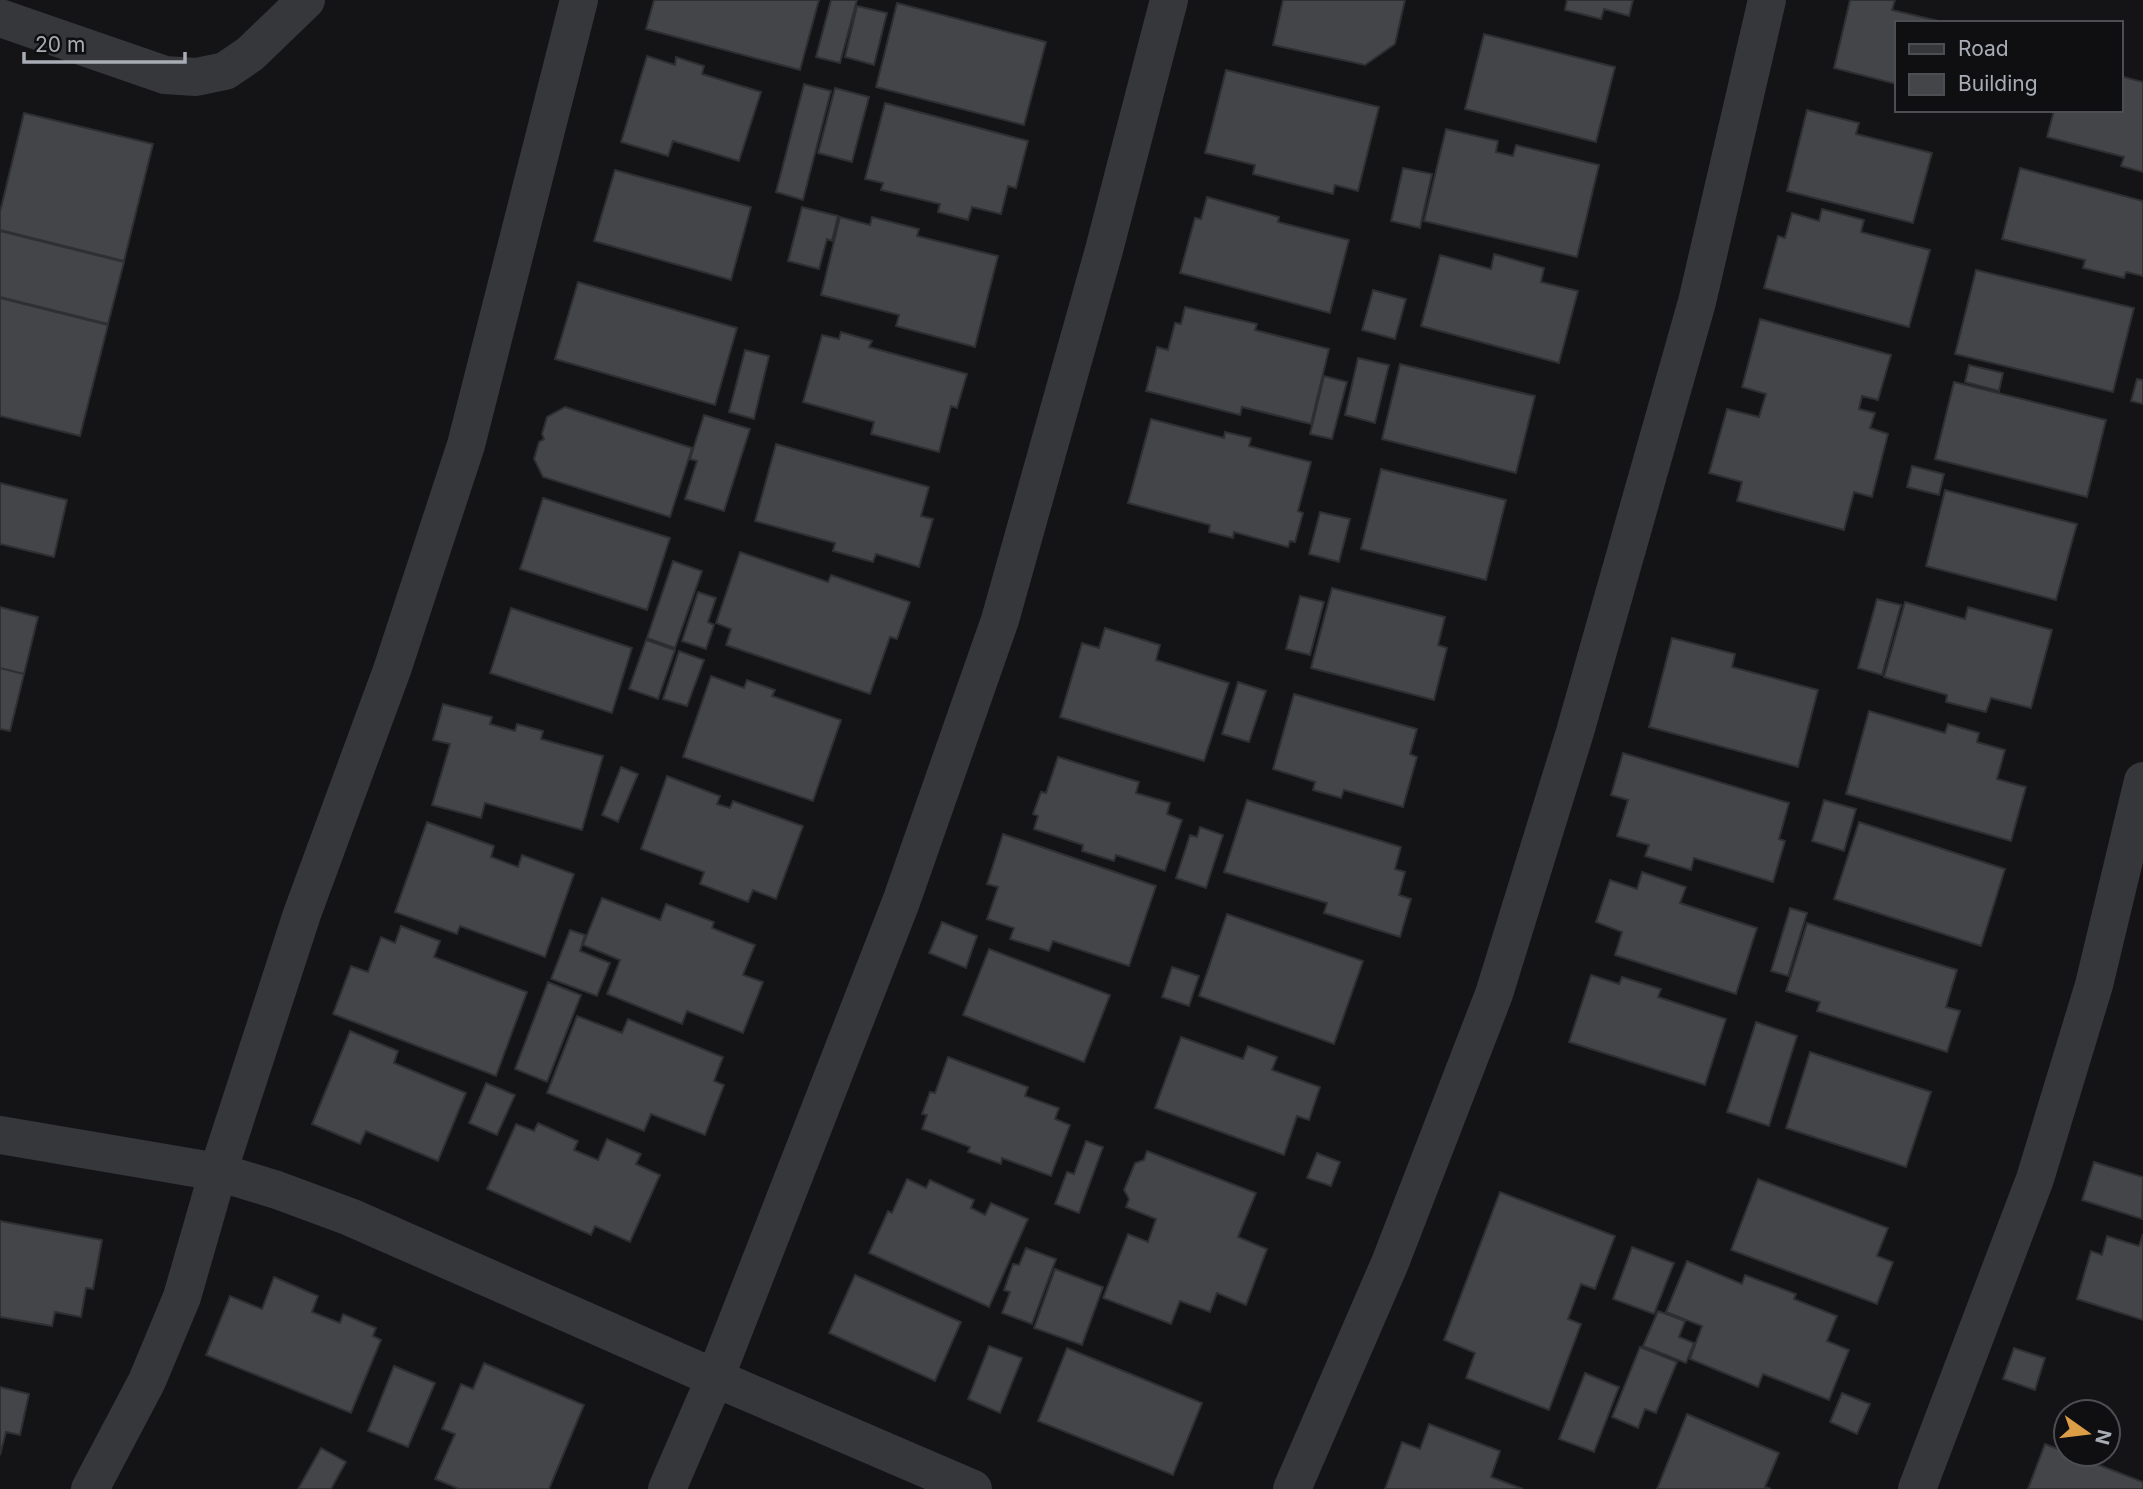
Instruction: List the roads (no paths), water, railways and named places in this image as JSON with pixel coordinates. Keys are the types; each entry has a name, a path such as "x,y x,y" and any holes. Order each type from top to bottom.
{"street":[{"path":"0,18 165,75 196,77 225,71 250,54 306,0"},
{"path":"90,1489 147,1381 182,1297 218,1172 302,914 392,670 466,445 579,0"},
{"path":"667,1489 715,1378 901,902 1000,620 1104,250 1169,0"},
{"path":"1292,1489 1390,1263 1494,994 1575,732 1697,302 1767,0"},
{"path":"1917,1489 2035,1179 2094,985 2143,781"},
{"path":"0,1135 218,1172 277,1190 350,1217 973,1489"}]}
